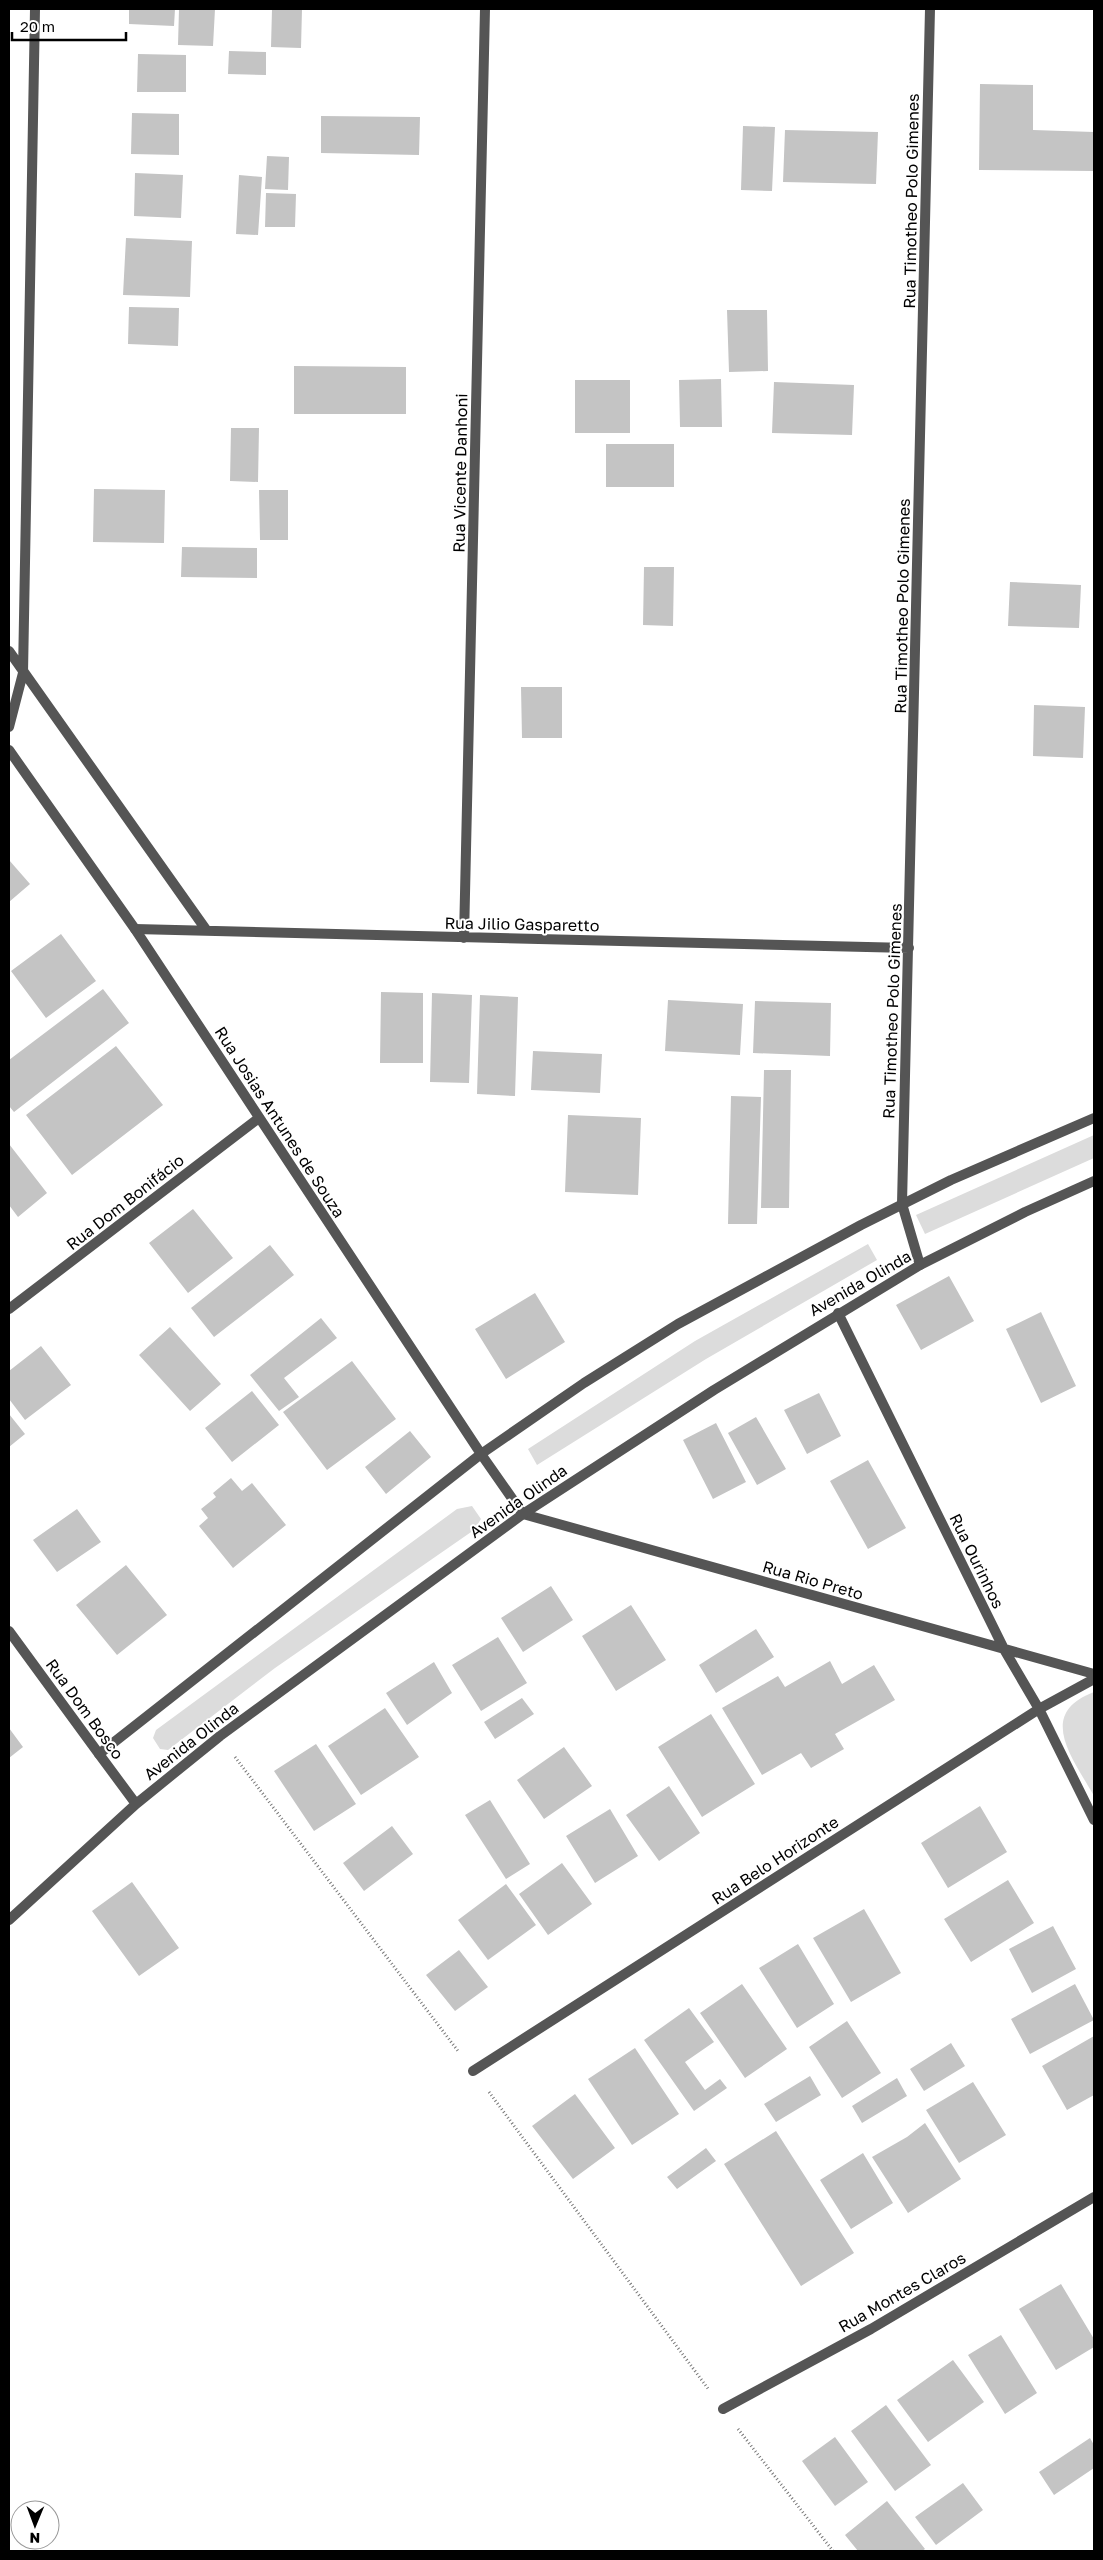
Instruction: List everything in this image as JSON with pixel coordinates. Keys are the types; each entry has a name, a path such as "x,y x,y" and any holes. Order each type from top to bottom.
{"street":[{"path":"9,727 24,673 35,9"},
{"name":"Rua Vicente Danhoni","path":"464,938 485,9"},
{"name":"Rua Timotheo Polo Gimenes","path":"920,1265 902,1204 930,9"},
{"path":"9,651 208,931"},
{"name":"Rua Josias Antunes de Souza","path":"9,750 135,929 481,1454 523,1514"},
{"name":"Rua Jilio Gasparetto","path":"135,929 909,948"},
{"name":"Rua Dom Bonifácio","path":"9,1310 259,1118"},
{"path":"99,1754 481,1454 584,1383 678,1324 902,1204 951,1180 1094,1118"},
{"name":"Avenida Olinda","path":"9,1920 136,1804 220,1736 523,1514 838,1313 920,1265 1025,1212 1094,1181"},
{"name":"Rua Ourinhos","path":"838,1313 1005,1650 1039,1709 1094,1820"},
{"name":"Rua Rio Preto","path":"523,1514 1094,1674"},
{"name":"Rua Dom Bosco","path":"9,1631 136,1804"},
{"name":"Rua Belo Horizonte","path":"474,2071 1039,1709 1094,1679"},
{"name":"Rua Montes Claros","path":"723,2409 872,2329 1094,2197"}],"path":[{"path":"220,1736 474,2071 723,2409 833,2551"}],"shaded area":[{"path":"1094,1135 1094,1158 925,1234 916,1215"},
{"path":"868,1244 877,1260 706,1359 537,1465 528,1449 695,1341"},
{"path":"472,1506 481,1519 474,1530 275,1668 168,1750 160,1749 153,1738 156,1730 457,1509"},
{"path":"1094,1692 1094,1796 1070,1753 1064,1739 1063,1725 1066,1712 1076,1701"}],"building":[{"path":"129,9 175,9 174,26 129,24"},
{"path":"179,9 215,9 213,46 178,45"},
{"path":"272,9 302,9 301,48 271,47"},
{"path":"229,51 266,52 266,75 228,74"},
{"path":"138,54 186,55 186,92 137,92"},
{"path":"980,84 1033,85 1033,130 1094,132 1094,171 979,170"},
{"path":"132,113 179,114 179,155 131,154"},
{"path":"321,116 420,117 419,155 321,153"},
{"path":"743,126 775,127 772,191 741,190"},
{"path":"785,130 878,132 876,184 783,182"},
{"path":"267,156 289,157 288,190 265,189"},
{"path":"135,173 183,175 181,218 134,216"},
{"path":"239,175 262,177 258,235 236,234"},
{"path":"266,193 296,194 295,227 265,227"},
{"path":"126,238 192,241 190,297 123,295"},
{"path":"129,307 179,308 178,346 128,344"},
{"path":"727,310 767,310 768,371 729,372"},
{"path":"294,366 406,367 406,414 294,414"},
{"path":"721,379 722,427 680,427 679,380"},
{"path":"575,380 630,380 630,433 575,433"},
{"path":"774,382 854,385 852,435 772,433"},
{"path":"231,428 259,428 258,482 230,481"},
{"path":"606,444 674,444 674,487 606,487"},
{"path":"94,489 165,490 164,543 93,542"},
{"path":"259,490 288,490 288,540 260,540"},
{"path":"182,547 257,548 257,578 181,577"},
{"path":"644,567 674,567 673,626 643,625"},
{"path":"1010,582 1081,585 1079,628 1008,626"},
{"path":"521,687 562,687 562,738 522,738"},
{"path":"1034,705 1085,707 1083,758 1033,756"},
{"path":"9,860 30,884 9,902"},
{"path":"61,934 96,981 46,1018 11,971"},
{"path":"103,989 129,1023 14,1112 9,1106 9,1060"},
{"path":"381,992 423,993 423,1063 380,1063"},
{"path":"432,993 472,995 469,1083 430,1082"},
{"path":"480,995 518,997 515,1096 477,1094"},
{"path":"668,1000 743,1004 740,1055 665,1051"},
{"path":"755,1001 831,1003 830,1056 753,1053"},
{"path":"116,1046 163,1105 72,1175 26,1115"},
{"path":"533,1051 602,1054 600,1093 531,1090"},
{"path":"764,1070 791,1070 789,1208 761,1208"},
{"path":"731,1096 761,1097 757,1224 728,1224"},
{"path":"568,1115 641,1118 638,1195 565,1192"},
{"path":"9,1144 47,1193 18,1217 9,1205"},
{"path":"193,1209 233,1258 188,1293 149,1243"},
{"path":"270,1245 294,1275 214,1337 191,1308"},
{"path":"949,1276 974,1321 921,1350 896,1305"},
{"path":"535,1293 565,1342 506,1379 475,1329"},
{"path":"1041,1312 1076,1386 1041,1403 1006,1329"},
{"path":"321,1318 337,1338 284,1378 299,1397 279,1411 250,1375"},
{"path":"170,1327 221,1384 190,1411 139,1355"},
{"path":"41,1346 71,1385 25,1420 9,1399 9,1371"},
{"path":"352,1361 396,1419 327,1470 283,1412"},
{"path":"252,1391 279,1425 232,1462 205,1428"},
{"path":"819,1393 841,1436 807,1454 784,1410"},
{"path":"9,1414 25,1434 9,1447"},
{"path":"756,1417 786,1469 757,1485 728,1433"},
{"path":"716,1423 746,1482 713,1499 683,1440"},
{"path":"410,1431 431,1457 386,1494 365,1467"},
{"path":"868,1460 906,1528 868,1549 830,1481"},
{"path":"231,1478 242,1491 252,1483 286,1525 233,1568 199,1526 208,1518 201,1509 216,1497 213,1493"},
{"path":"77,1509 101,1542 57,1572 33,1540"},
{"path":"126,1565 167,1615 117,1655 76,1605"},
{"path":"551,1586 573,1620 523,1652 501,1618"},
{"path":"631,1605 666,1660 616,1691 582,1636"},
{"path":"756,1629 774,1657 716,1693 699,1665"},
{"path":"498,1637 527,1683 481,1711 452,1665"},
{"path":"830,1661 842,1684 874,1665 895,1700 835,1734 844,1749 811,1768 801,1753 762,1775 722,1708 778,1676 785,1687"},
{"path":"434,1662 452,1693 407,1725 386,1693"},
{"path":"522,1698 534,1714 495,1739 484,1722"},
{"path":"385,1708 419,1757 361,1795 328,1746"},
{"path":"711,1714 755,1784 702,1817 658,1747"},
{"path":"9,1728 23,1747 9,1758"},
{"path":"316,1744 356,1804 314,1831 274,1771"},
{"path":"564,1747 592,1786 544,1819 517,1780"},
{"path":"669,1786 700,1833 659,1861 626,1815"},
{"path":"490,1800 530,1864 506,1879 465,1815"},
{"path":"980,1806 1007,1852 948,1888 921,1843"},
{"path":"610,1809 638,1856 595,1883 566,1836"},
{"path":"392,1826 413,1854 364,1891 343,1863"},
{"path":"562,1863 592,1904 548,1935 519,1894"},
{"path":"1008,1880 1034,1923 971,1962 944,1919"},
{"path":"132,1882 179,1948 139,1976 92,1911"},
{"path":"506,1884 536,1925 488,1960 458,1920"},
{"path":"864,1909 901,1973 851,2002 813,1938"},
{"path":"1053,1926 1076,1969 1032,1993 1009,1949"},
{"path":"798,1944 834,2004 797,2028 759,1968"},
{"path":"459,1950 488,1987 455,2011 426,1975"},
{"path":"742,1984 787,2049 745,2078 700,2013"},
{"path":"1075,1984 1094,2020 1030,2054 1011,2019"},
{"path":"689,2008 714,2042 685,2062 705,2090 720,2079 727,2088 694,2111 644,2040"},
{"path":"847,2021 881,2073 842,2098 809,2047"},
{"path":"1094,2036 1094,2095 1067,2110 1042,2066"},
{"path":"951,2043 965,2066 924,2091 910,2069"},
{"path":"635,2048 679,2114 632,2145 588,2079"},
{"path":"810,2076 821,2095 776,2122 764,2104"},
{"path":"897,2078 907,2096 862,2123 852,2106"},
{"path":"973,2082 1006,2135 959,2163 926,2110"},
{"path":"575,2094 615,2148 573,2179 532,2126"},
{"path":"925,2123 961,2179 908,2213 872,2157 907,2137"},
{"path":"776,2131 854,2253 801,2286 724,2164"},
{"path":"706,2148 716,2161 677,2189 667,2177"},
{"path":"863,2153 893,2203 851,2229 820,2180"},
{"path":"1061,2284 1094,2339 1094,2347 1056,2370 1019,2309"},
{"path":"1001,2335 1037,2393 1005,2414 968,2355"},
{"path":"953,2360 984,2402 928,2442 897,2400"},
{"path":"886,2405 931,2465 895,2491 851,2431"},
{"path":"835,2437 868,2482 835,2506 802,2461"},
{"path":"1090,2438 1094,2445 1094,2468 1054,2495 1039,2472"},
{"path":"963,2483 983,2510 936,2545 915,2517"},
{"path":"887,2501 925,2549 922,2551 858,2551 845,2535"}]}
